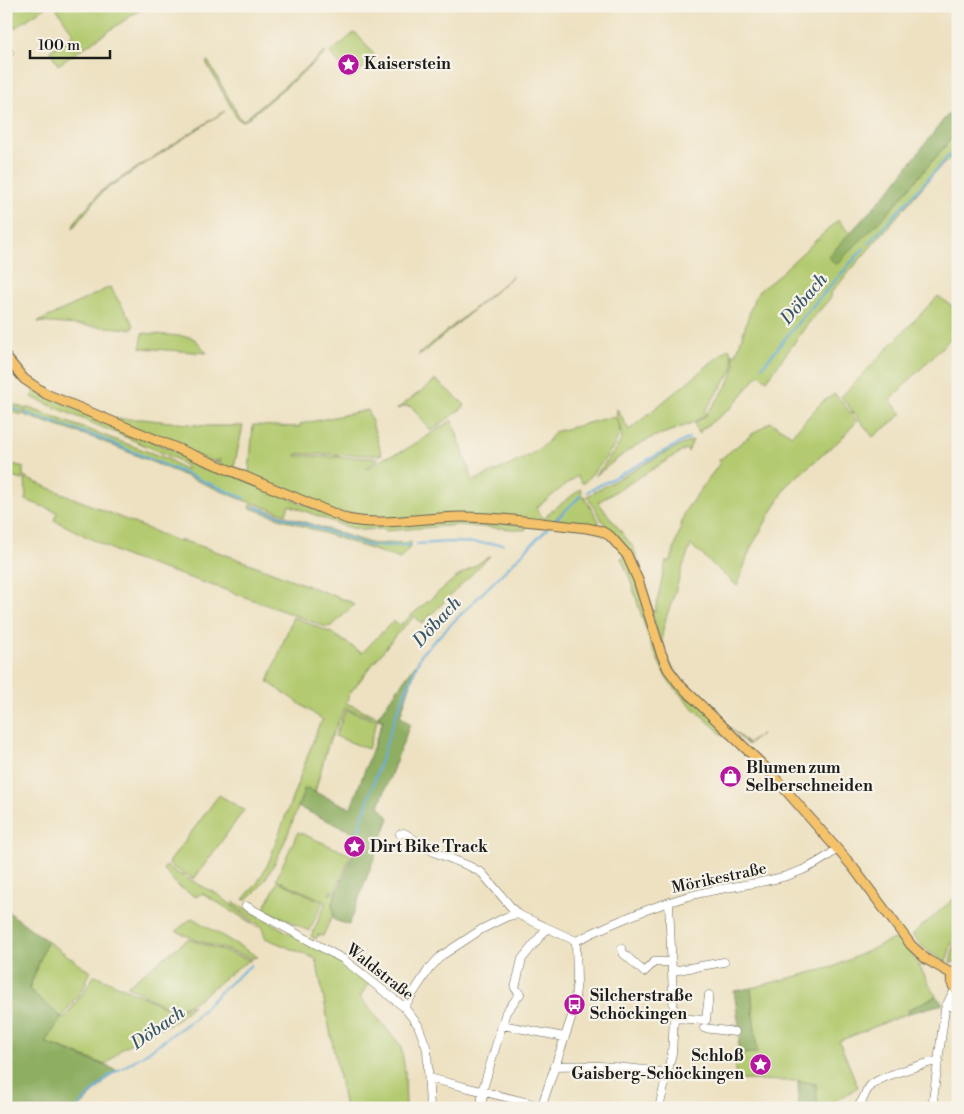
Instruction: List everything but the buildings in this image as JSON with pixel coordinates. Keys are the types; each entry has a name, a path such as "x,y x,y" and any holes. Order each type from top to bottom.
{"main road":[{"path":"6,357 24,379 46,394 347,519 377,522 469,517 541,523 601,531 614,538 622,547 633,566 659,648 672,675 685,691 768,770 852,866 911,945 926,959 955,971 951,982 957,990"}],"street":[{"path":"400,834 404,833 434,852 482,872 516,914 576,941 577,981 573,1013 539,1106 429,1078"},
{"name":"Mörikestraße","path":"576,941 594,932 669,903 699,894 791,876 813,866 836,849"},
{"path":"659,1108 672,1053 674,1018 669,903"},
{"name":"Waldstraße","path":"246,906 342,959 404,1007 418,1025 424,1037 427,1049 430,1108"},
{"path":"404,1007 429,969 441,956 506,916 516,914"},
{"path":"482,1108 482,1092 506,1012 520,994 515,988 522,959 548,928"},
{"path":"622,949 623,953 644,972 654,962 671,962"},
{"path":"672,972 724,962"},
{"path":"932,1108 947,1004 957,990"},
{"path":"709,995 704,1029 735,1032"},
{"path":"947,1004 958,1010"},
{"path":"674,1018 706,1020"},
{"path":"502,1026 564,1038"},
{"path":"856,1108 862,1103 867,1090 875,1082 932,1062 938,1062"},
{"path":"554,1066 626,1067 667,1073"}],"green space":[{"path":"6,6 47,6 6,34"},
{"path":"55,6 146,6 58,65 50,51 74,35"},
{"name":"Kaiserstein","path":"355,32 376,57 351,78 330,53"},
{"path":"325,52 246,120 242,121 237,118 206,62 208,61 241,120 244,120"},
{"path":"958,105 958,131 887,214 836,265 828,257 893,186 944,119"},
{"path":"225,111 102,192 73,228 74,223 101,191"},
{"path":"958,131 958,152 938,169 830,294 832,296 807,325 767,380 759,374 731,408 698,433 694,423 707,415 706,413 732,376 735,365 732,353 736,355 754,299 759,291 838,220 850,234 829,256 836,265 887,214"},
{"path":"513,276 422,354 418,355"},
{"path":"110,287 134,325 132,329 38,322"},
{"path":"938,296 958,310 958,331 890,400 902,414 873,437 841,397"},
{"path":"142,333 191,337 207,353 141,348"},
{"path":"729,348 733,359 733,370 704,412 706,414 686,426 642,443 595,476 622,439 620,426 616,418 617,409 629,430"},
{"path":"436,380 465,405 431,431 412,407 406,406 397,409"},
{"path":"35,391 193,459 204,466 216,468 339,519 469,519 527,526 525,530 458,525 384,531 384,529 361,530 344,526 289,505 286,514 243,500 97,439 24,415 26,408 29,408 168,459 186,469 178,460 170,456 31,397"},
{"path":"835,394 857,421 841,439 788,484 751,547 737,586 691,545 664,624 662,640 665,652 683,681 748,744 762,733 748,745 687,689 668,664 638,572 587,496 668,451 693,440 688,452 686,449 598,502 633,547 652,611 655,611 666,561 671,561 685,511 720,463 718,461 770,422 792,435 822,402"},
{"path":"6,402 24,408 22,415 6,410"},
{"path":"368,410 382,455 297,454 296,456 379,458 367,469 384,458 403,451 452,420 473,481 530,455 541,448 554,432 611,417 618,423 620,431 611,450 583,484 577,476 536,508 543,519 541,521 384,519 347,517 214,462 221,462 221,460 210,461 110,419 142,419 206,426 243,426 234,467 249,473 253,425 300,427 300,424"},
{"path":"6,462 23,467 23,480 6,476"},
{"path":"25,476 30,480 177,541 184,541 226,555 351,602 354,605 332,626 326,627 229,591 127,557 54,520 57,512 26,500"},
{"path":"581,489 582,494 552,522 543,521 550,512"},
{"path":"584,496 599,521 598,524 594,526 555,522 563,512"},
{"path":"251,505 373,544 411,542 410,547 400,559 250,508"},
{"path":"627,555 666,665 745,750 742,753 686,701 667,679 651,645 629,576 621,558"},
{"path":"490,556 422,624 415,616 395,636 350,693 346,703 383,719 383,721 345,708 328,744 315,792 305,788 273,867 264,882 244,900 256,885 268,864 319,725 323,720 268,682 293,617 332,633 362,653 393,621 400,625 454,579"},
{"path":"418,661 400,716 410,724 379,806 389,818 349,925 334,920 332,904 361,836 298,807 305,788 351,808 383,720 378,716"},
{"path":"346,710 377,721 368,749 335,736"},
{"path":"219,795 244,810 194,879 169,864"},
{"path":"298,832 351,855 335,892 331,891 329,895 331,893 336,894 332,904 334,912 323,936 318,935 316,939 311,937 326,902 276,879"},
{"path":"167,866 219,895 258,927 202,893 196,897 178,886 163,869"},
{"path":"278,881 323,902 309,931 264,909"},
{"path":"958,895 958,924 946,962 925,949 912,935"},
{"path":"234,902 300,939 343,959 371,980 360,997 401,1046 405,1071 406,1108 345,1108 316,959 265,938 262,927 232,904"},
{"path":"6,910 47,941 29,989 62,1018 45,1042 116,1070 79,1108 6,1108"},
{"path":"192,918 258,957 252,958 199,941 176,931"},
{"path":"958,932 958,961 950,963 957,934"},
{"path":"898,937 914,957 936,996 908,1010 909,1013 839,1041 858,1087 825,1108 818,1108 816,1084 798,1081 734,1080 737,1054 757,1052 751,988 833,967"},
{"path":"188,939 251,960 232,972 201,997 181,1007 173,1008 163,1005 127,986"},
{"path":"47,941 91,972 85,981 87,982 62,1017 64,1019 95,975 170,1009 180,1009 193,1005 176,1021 121,1049 106,1065 45,1042 29,989"},
{"path":"751,988 757,1053 737,1054 740,1033 734,991"},
{"path":"936,996 943,1004 909,1013 908,1010"},
{"path":"798,1081 816,1084 818,1108 799,1108"}],"waterway":[{"name":"Döbach","path":"869,243 958,146"},
{"name":"Döbach","path":"762,367 801,319 864,248"},
{"path":"6,406 20,411"},
{"path":"26,413 97,437 244,498"},
{"name":"Döbach","path":"587,492 689,438"},
{"name":"Döbach","path":"555,521 581,495"},
{"path":"254,507 371,546 410,545"},
{"name":"Döbach","path":"358,831 395,717 422,653 548,528"},
{"path":"417,544 449,542 503,544"},
{"name":"Döbach","path":"77,1108 109,1076 145,1054 194,1019 222,990 251,965"}],"place":[{"name":"Kaiserstein","path":"348,64"},
{"name":"Blumen zum Selberschneiden","path":"730,777"},
{"name":"Dirt Bike Track","path":"354,847"},
{"name":"Silcherstraße Schöckingen","path":"574,1005"},
{"name":"Schloß Gaisberg-Schöckingen","path":"760,1065"}]}
